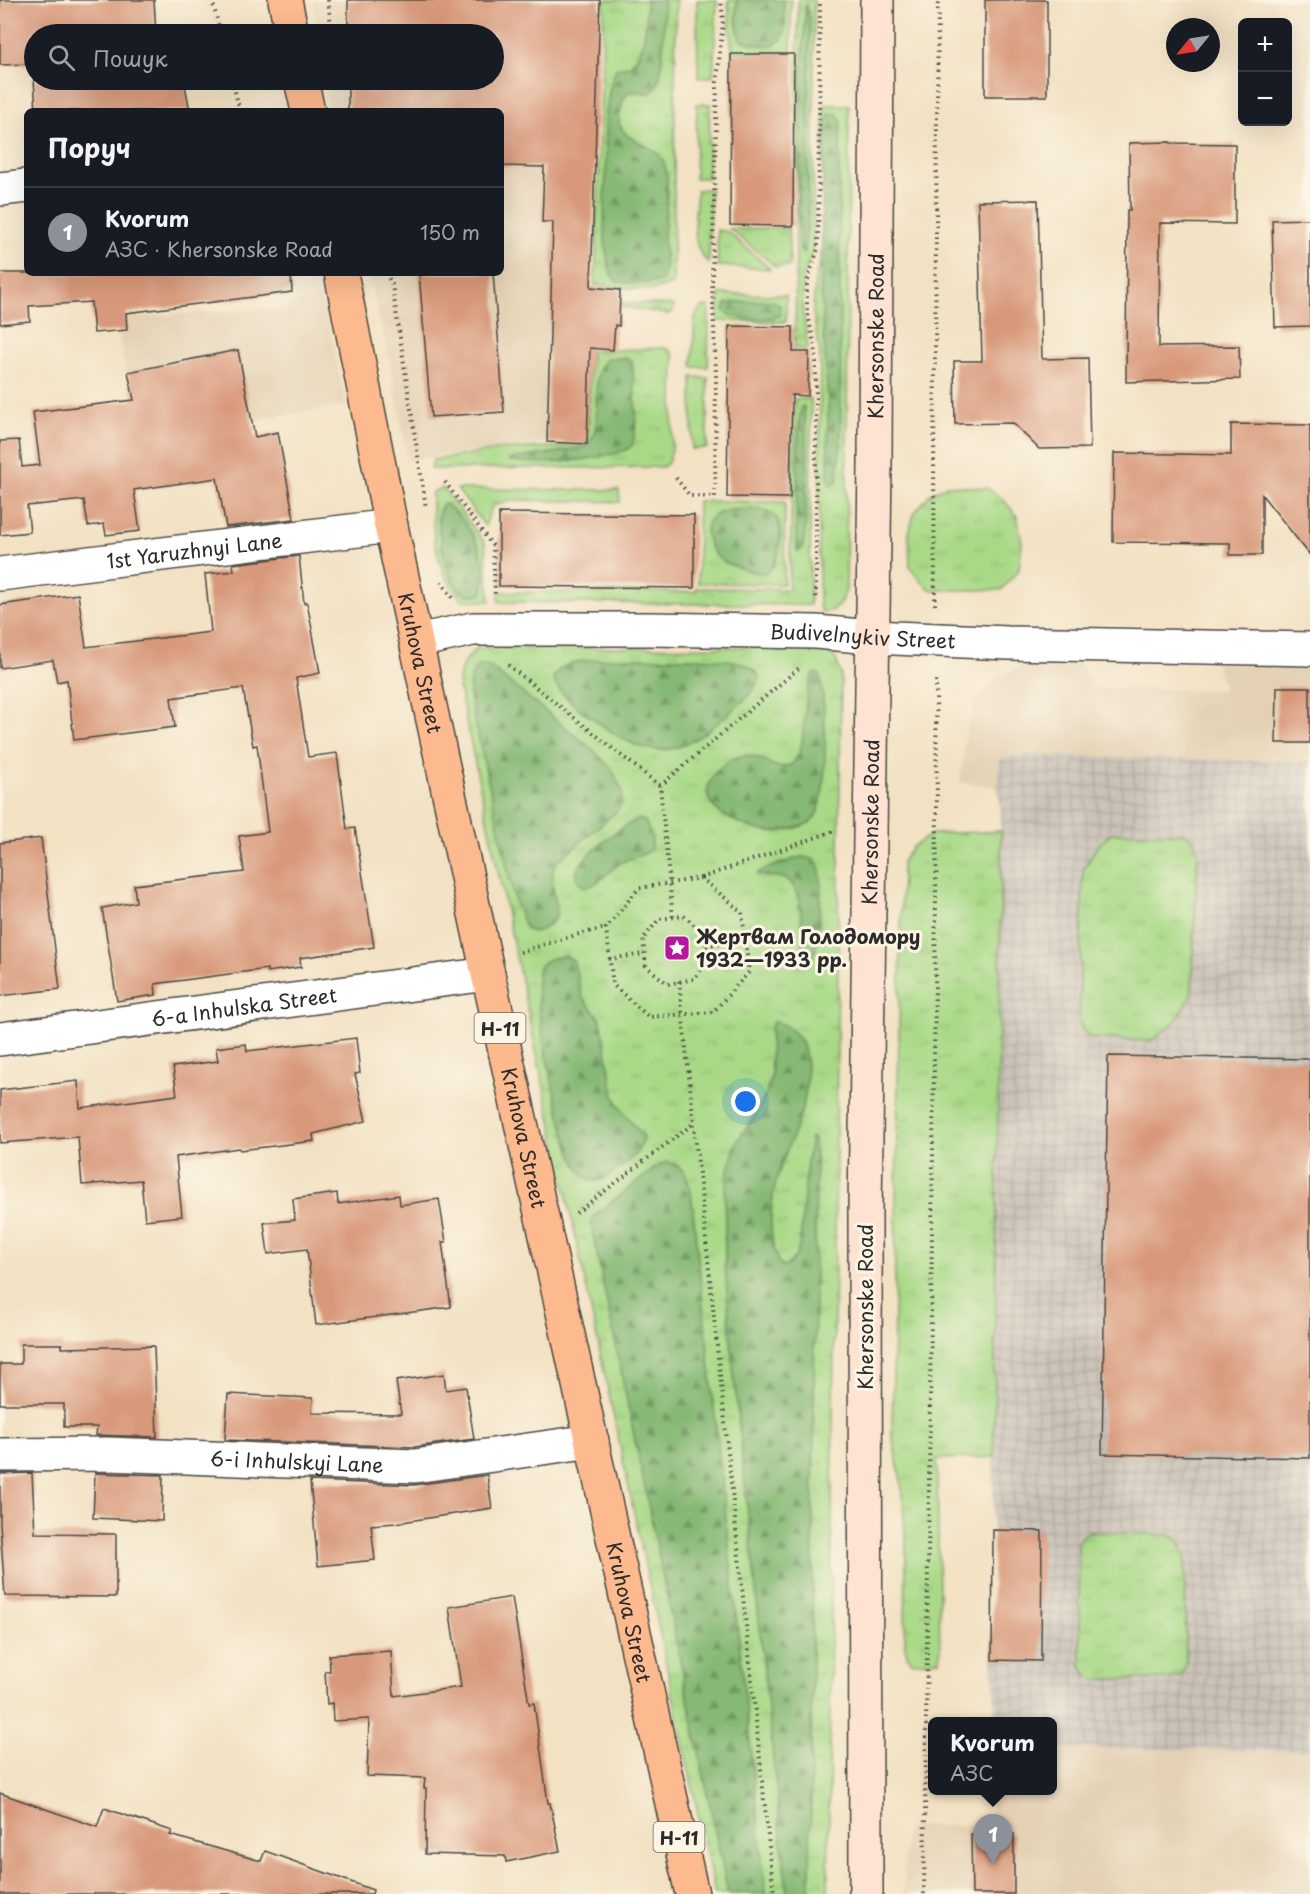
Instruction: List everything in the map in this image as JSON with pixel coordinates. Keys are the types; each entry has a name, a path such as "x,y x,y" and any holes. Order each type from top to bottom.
{"main road":[{"path":"285,0 290,24"},
{"name":"Khersonske Road","path":"866,1894 865,1212 875,463 876,0"},
{"path":"304,90 307,108"},
{"name":"Kruhova Street","path":"342,276 391,526 488,974 692,1894"}],"street":[{"path":"0,189 24,186"},
{"name":"1st Yaruzhnyi Lane","path":"0,574 391,526"},
{"name":"Budivelnykiv Street","path":"417,641 484,617 1008,643 1310,649"},
{"name":"6-a Inhulska Street","path":"0,1039 488,974"},
{"name":"6-i Inhulskyi Lane","path":"0,1455 108,1454 415,1466 592,1441"}],"path":[{"path":"212,0 218,24"},
{"path":"328,0 331,24"},
{"path":"675,478 690,496 715,497 716,373 712,281 717,82 723,21 721,0"},
{"path":"816,598 816,353 807,311 807,282 818,249 820,0"},
{"path":"924,1894 937,818 934,464 938,0"},
{"path":"235,90 239,108"},
{"path":"388,276 392,285 426,512"},
{"path":"445,482 493,546 484,617"},
{"path":"439,573 442,584 454,599 469,605 484,617"},
{"path":"502,660 660,786 672,918"},
{"path":"660,786 806,662"},
{"path":"517,952 606,928 639,888 701,878 834,831"},
{"path":"606,928 613,985 649,1017 713,1012 749,972 742,912 701,878"},
{"path":"684,916 705,935 708,960 694,979 668,984 646,966 643,939 659,919 672,918 684,916"},
{"path":"706,946 746,940"},
{"path":"609,959 644,954"},
{"path":"679,981 774,1894"},
{"path":"573,1215 694,1123"}],"shaded area":[{"path":"313,0 600,0 587,444 547,442 408,460 390,362 369,276 504,276 504,108 329,108 326,90 504,90 504,24 317,24"},
{"path":"322,296 346,405 139,437 118,330 126,317 270,309"},
{"path":"1035,662 1080,663 1093,688 1224,690 1216,663 1310,664 1310,762 1024,755 1000,759 997,787 960,782 966,730 975,703 998,676"},
{"path":"1024,755 1310,762 1310,1751 1057,1748 1057,1717 994,1717 995,1690 992,1660 1001,812 997,787 1000,759"},
{"path":"1057,1748 1310,1751 1310,1894 904,1894 907,1829 912,1826 990,1825 992,1795 1057,1795"}],"green space":[{"path":"604,0 676,0 673,284 652,290 595,285"},
{"path":"646,0 663,0 664,4 663,49 658,84 650,93 631,92 627,94 619,120 626,134 659,154 666,168 664,241 666,265 661,281 640,284 617,282 611,273 605,245 604,220 609,93 616,69 630,65 639,52 646,25"},
{"path":"697,0 716,0 717,2 713,76 698,78"},
{"path":"728,0 791,0 791,53 732,52"},
{"path":"737,0 783,0 785,25 782,38 777,43 761,45 739,38 736,18"},
{"path":"798,0 814,0 813,252 803,277 803,311 808,349 795,349"},
{"path":"806,4 810,21 808,215 805,252 801,252 798,212 801,80"},
{"path":"697,104 710,104 708,178 695,178"},
{"path":"824,105 849,105 846,590 835,608 822,613 819,606 820,353 813,312 815,282 822,252"},
{"path":"830,113 837,114 841,121 839,172 841,445 837,481 831,485 828,476 828,404 821,291 823,170 827,120"},
{"path":"710,189 709,263 698,248 695,219 697,190"},
{"path":"788,228 790,266 776,267 730,229"},
{"path":"717,230 728,232 770,269 718,266"},
{"path":"719,294 786,295 786,322 718,321"},
{"path":"772,301 780,305 781,313 773,318 736,317 724,311 726,304 735,302"},
{"path":"622,303 674,305 673,311 668,314 622,307"},
{"path":"709,306 708,367 692,367 695,317 701,307"},
{"path":"665,348 671,351 674,357 672,450 668,463 662,467 431,469 433,460 497,450 588,445 591,351"},
{"path":"608,358 624,358 632,361 636,417 632,445 617,453 575,460 542,463 509,461 584,448 595,429 597,377"},
{"path":"692,377 708,378 707,448 692,449"},
{"path":"795,399 811,399 810,605 499,602 499,592 696,592 697,588 789,589"},
{"path":"804,406 807,448 806,517 805,536 799,552 796,534 798,432 801,407"},
{"path":"946,485 987,488 1003,499 1017,516 1022,543 1019,570 1001,590 931,590 910,567 909,534 914,513 929,495"},
{"path":"443,488 485,543 490,601 462,600 440,563 434,536 432,492"},
{"path":"457,489 619,490 620,502 515,500 494,505 485,526"},
{"path":"698,501 785,502 784,584 698,583"},
{"path":"443,504 446,504 463,521 477,544 484,569 485,581 482,593 472,595 463,593 451,577 438,524 439,512"},
{"path":"731,510 762,510 778,520 780,541 777,558 769,570 764,573 730,565 713,552 708,541 707,524 714,515"},
{"path":"805,647 824,651 835,657 841,674 828,1894 715,1894 458,683 463,663 477,648"},
{"path":"626,658 730,660 748,666 759,678 750,694 726,716 690,742 675,748 660,750 645,748 611,732 575,706 560,691 553,679 558,671 576,662"},
{"path":"482,664 490,667 591,748 612,769 622,791 622,803 616,812 556,863 552,876 556,917 546,927 534,932 526,929 515,902 473,713 470,679 476,668"},
{"path":"814,674 819,674 821,681 825,750 823,790 815,817 809,823 801,826 769,832 738,823 727,817 711,803 708,794 712,778 721,767 737,757 746,755 782,767 790,765 796,759 803,737 807,695"},
{"path":"640,819 645,821 652,838 651,850 623,862 593,885 583,887 576,876 578,867 614,834"},
{"path":"1001,831 994,1457 937,1459 940,1660 913,1662 908,1657 905,1648 906,1542 901,1481 892,1435 902,862 912,847 932,834"},
{"path":"1111,833 1183,833 1193,839 1198,854 1191,996 1176,1021 1151,1041 1091,1038 1083,1031 1079,1020 1083,870 1096,848"},
{"path":"800,857 816,861 821,877 816,943 812,957 808,960 803,951 799,901 792,884 783,878 757,874"},
{"path":"565,956 574,961 582,997 601,1020 614,1096 621,1109 643,1136 641,1146 632,1158 599,1181 585,1176 572,1155 554,1089 542,1028 537,979 540,966 555,957"},
{"path":"776,1021 791,1030 800,1041 805,1054 807,1071 801,1112 773,1194 771,1233 776,1256 781,1266 784,1267 795,1257 800,1243 811,1137 814,1139 816,1156 810,1894 787,1894 733,1368 725,1266 725,1192 728,1171 736,1143 765,1096 771,1077 770,1029"},
{"path":"667,1162 678,1166 684,1172 691,1192 766,1894 728,1894 591,1225 594,1216 659,1165"},
{"path":"1089,1532 1169,1535 1179,1541 1185,1556 1186,1665 1180,1676 1169,1679 1096,1679 1088,1676 1081,1666 1078,1544 1082,1536"}],"building":[{"path":"0,0 154,0 155,24 24,24 24,64 0,65"},
{"path":"348,0 600,0 591,287 620,290 619,326 615,325 613,350 590,348 587,444 547,442 553,222 542,222 544,167 504,166 504,108 348,108 348,90 504,90 504,24 348,24"},
{"path":"985,0 1047,0 1047,96 985,96"},
{"path":"731,54 794,54 793,226 730,225"},
{"path":"35,90 186,90 189,108 36,108"},
{"path":"1129,143 1235,144 1235,224 1160,223 1159,347 1239,346 1240,379 1126,382 1127,210 1130,210"},
{"path":"1038,200 1042,359 1088,358 1090,448 1039,449 1013,423 955,424 954,361 982,361 978,201"},
{"path":"1310,219 1310,326 1275,327 1272,220"},
{"path":"0,273 24,273 24,276 291,276 292,292 126,313 127,330 94,333 91,302 29,306 30,321 0,324"},
{"path":"419,276 493,276 504,412 431,417"},
{"path":"729,326 793,327 793,352 809,352 808,396 792,395 790,498 727,497"},
{"path":"238,350 255,437 278,432 294,519 226,527 217,478 134,490 140,531 106,535 104,524 88,526 84,500 27,506 30,532 0,535 0,441 19,440 22,467 40,465 33,412 134,400 128,372"},
{"path":"1231,424 1310,425 1310,555 1262,495 1262,555 1230,555 1230,543 1113,542 1114,453 1231,455"},
{"path":"499,513 694,515 694,588 499,586"},
{"path":"299,556 304,603 307,602 320,673 296,678 308,757 337,753 347,829 355,828 374,947 300,958 301,967 267,972 267,969 155,984 156,995 117,1001 102,908 136,902 134,885 244,872 239,836 268,832 257,745 253,746 243,688 171,698 175,727 74,740 67,680 57,682 53,660 0,668 0,605 78,594 86,647 211,632 205,574 234,571 233,564"},
{"path":"1277,687 1310,687 1310,743 1276,743"},
{"path":"41,838 60,989 0,996 0,843"},
{"path":"356,1038 360,1073 355,1074 366,1121 313,1134 314,1141 176,1157 182,1216 145,1220 141,1180 82,1185 78,1137 0,1143 0,1090 78,1081 80,1108 177,1095 173,1067 218,1061 216,1048 246,1044 247,1051"},
{"path":"1108,1056 1310,1059 1310,1458 1102,1454"},
{"path":"337,1193 338,1204 399,1195 400,1205 439,1199 446,1242 442,1242 451,1307 316,1325 307,1249 268,1254 264,1223 295,1220 293,1199"},
{"path":"21,1344 62,1344 62,1348 154,1346 157,1437 96,1435 97,1427 64,1427 64,1404 0,1404 0,1364 21,1364"},
{"path":"444,1374 446,1390 466,1387 474,1439 414,1447 225,1440 228,1394 313,1398 312,1413 401,1414 396,1381"},
{"path":"32,1473 35,1533 116,1534 116,1597 5,1596 0,1524 0,1474"},
{"path":"95,1473 163,1475 162,1521 93,1518"},
{"path":"487,1475 492,1508 371,1525 375,1560 318,1566 310,1481 414,1485"},
{"path":"993,1530 1042,1531 1041,1661 992,1660"},
{"path":"512,1597 529,1704 534,1703 548,1803 550,1803 560,1851 506,1862 505,1856 425,1854 425,1778 367,1776 369,1719 333,1721 332,1703 327,1704 325,1671 330,1671 329,1655 391,1651 394,1696 461,1687 449,1607"},
{"path":"0,1793 97,1827 104,1808 172,1831 170,1835 261,1861 265,1851 373,1890 372,1894 0,1894"},
{"path":"971,1834 1014,1834 1014,1894 972,1894"}],"place":[{"name":"Жертвам Голодомору 1932—1933 рр.","path":"677,948"},
{"name":"Kvorum","path":"993,1864"}]}
